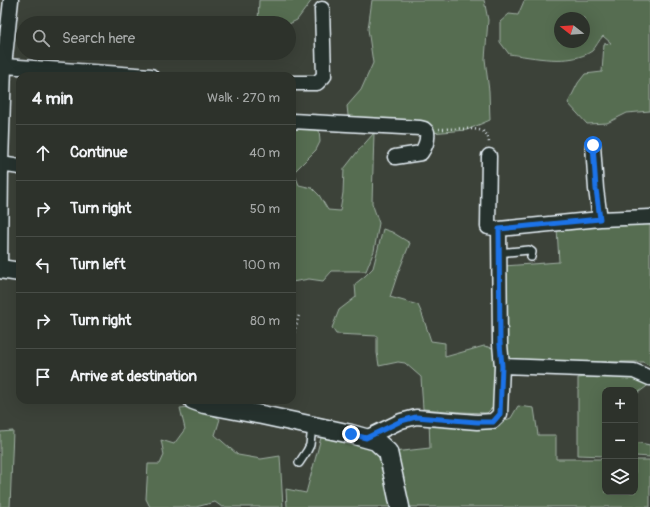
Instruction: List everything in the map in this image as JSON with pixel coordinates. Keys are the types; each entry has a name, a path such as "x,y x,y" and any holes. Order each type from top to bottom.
{"street":[{"path":"11,0 4,66 0,269 16,271"},
{"path":"296,83 317,83 324,76 322,9"},
{"path":"4,66 92,72"},
{"path":"296,121 420,128 427,132 425,148 421,152 395,157"},
{"path":"593,145 600,219"},
{"path":"489,156 488,227 499,229 600,219 650,217"},
{"path":"1,164 16,166"},
{"path":"366,438 401,421 416,417 493,422 500,414 502,366 498,253 499,229"},
{"path":"502,366 634,371 650,378"},
{"path":"204,404 262,415 376,441 388,452 400,507"}],"lane":[{"path":"498,253 529,250 532,252 531,257"},
{"path":"299,463 310,445 312,426"}],"path":[{"path":"424,129 479,129 485,132 488,139 489,156"},
{"path":"296,326 299,315"}],"green space":[{"path":"259,0 312,0 296,20 296,16 258,16"},
{"path":"372,0 484,0 488,20 485,59 489,91 490,120 467,130 418,134 349,124 347,106 361,90 373,63 368,29"},
{"path":"527,0 650,0 650,111 627,113 607,123 587,124 568,103 578,83 585,74 602,72 604,44 611,43 603,36 592,51 583,56 573,58 551,59 509,54 500,42 500,22 509,14 518,15 524,1"},
{"path":"296,129 319,129 320,142 316,150 296,170"},
{"path":"374,133 372,203 379,223 374,251 366,271 332,271 323,281 309,279 296,281 296,177 299,185 312,188 319,195 328,210 340,211 343,193 344,169"},
{"path":"650,224 650,366 643,362 521,362 507,360 504,266 559,262 557,228"},
{"path":"383,229 392,232 410,243 390,297 418,305 431,341 445,343 445,357 484,346 493,348 498,363 494,406 487,413 423,409 421,377 405,363 398,362 379,366 377,336 336,334 332,328 339,310 356,297 355,284 373,268"},
{"path":"598,376 633,376 650,384 638,393 638,387 602,387 602,456 578,455 578,378"},
{"path":"518,406 534,408 538,435 556,435 556,459 602,459 602,495 638,495 638,460 650,460 650,507 405,507 394,452 430,448 429,421 491,426 511,418"},
{"path":"191,407 204,410 220,419 215,435 238,455 261,459 280,456 283,507 222,507 215,502 196,507 150,507 146,499 148,464 160,464 164,455 161,440 174,444 185,429 180,408"},
{"path":"13,431 10,507 0,507 0,432"},
{"path":"322,434 379,450 392,507 287,507 286,489 306,493"},
{"path":"638,443 650,445 650,457 638,456"}],"route":[{"path":"351,434 366,438 401,421 416,417 493,422 500,414 502,366 500,344 498,253 499,229 600,219 593,145"}]}
